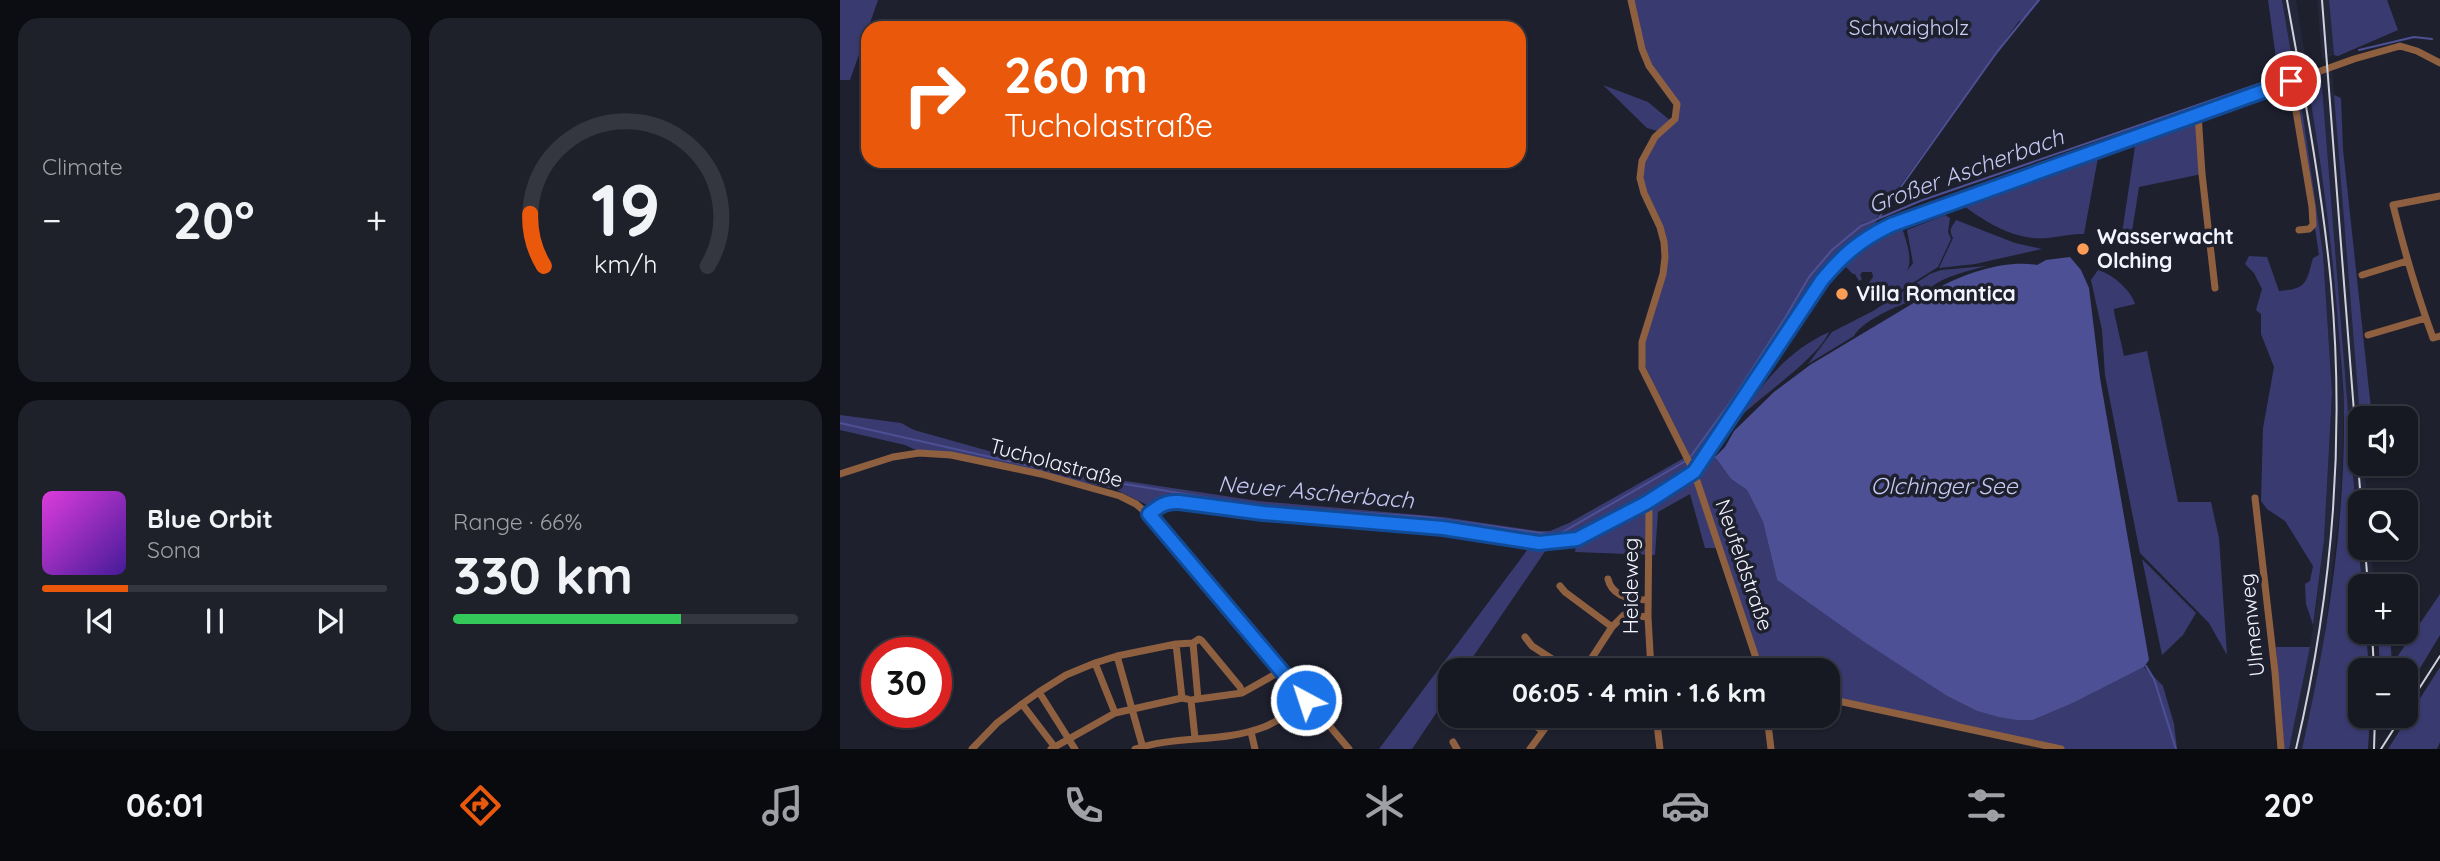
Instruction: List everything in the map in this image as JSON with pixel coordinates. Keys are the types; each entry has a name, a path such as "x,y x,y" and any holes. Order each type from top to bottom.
{"street":[{"name":"Neufeldstraße","path":"1631,0 1642,49 1649,66 1677,104 1675,119 1655,137 1642,161 1640,178 1660,227 1665,257 1642,342 1642,368 1694,472 1756,658"},
{"path":"1149,514 1162,504 1179,502 1263,513 1437,527 1550,543 1577,539 1646,503 1694,472 1822,280 1840,258 1866,237 1891,225 2198,114 2400,46 2417,51 2440,64"},
{"path":"2291,81 2313,225 2309,229 2299,230"},
{"path":"2198,114 2215,288"},
{"path":"2437,337 2426,318 2407,261 2393,205 2440,196"},
{"path":"2362,275 2407,261"},
{"path":"2368,335 2426,318"},
{"name":"Tucholastraße","path":"840,474 893,457 919,453 951,455 1100,489 1136,504 1149,514 1349,749"},
{"name":"Ulmenweg","path":"2255,498 2281,749"},
{"name":"Heideweg","path":"1646,503 1649,512 1650,658"},
{"path":"1608,579 1609,585 1628,600 1648,600"},
{"path":"1560,586 1612,627"},
{"path":"1592,658 1612,627 1624,615 1648,617"},
{"path":"1525,637 1532,646 1550,658"},
{"path":"977,747 997,723 1066,675 1117,656 1193,643 1199,639 1240,687 1242,693"},
{"path":"1190,699 1193,643"},
{"path":"1176,644 1190,699 1195,738"},
{"path":"1117,656 1140,748 1168,740 1251,732 1278,721 1306,700"},
{"path":"1095,663 1115,713"},
{"path":"1022,704 1053,748 1115,713 1131,708 1242,693 1274,675"},
{"path":"1039,692 1075,749"},
{"path":"1840,701 2061,749"},
{"path":"1539,728 1543,731"},
{"path":"1530,749 1545,728"},
{"path":"1657,728 1660,749"},
{"path":"1768,728 1771,749"},
{"path":"1251,732 1255,749"}],"shaded area":[{"path":"2282,0 2296,0 2307,66 2294,71"},
{"path":"2317,0 2329,0 2334,55 2322,59"},
{"path":"2332,69 2348,252 2359,406 2348,406 2348,411 2321,74"},
{"path":"2307,79 2325,182 2336,286 2344,411 2340,509 2321,664 2302,749 2289,749 2317,599 2324,540 2332,393 2323,254 2298,92 2298,82"},
{"path":"2353,476 2365,476 2366,490 2354,490"},
{"path":"2360,560 2372,560 2373,574 2361,574"}],"green space":[{"path":"840,0 878,0 871,21 861,21 861,49 850,80 840,80"},
{"name":"Schwaigholz","path":"1631,0 2039,0 2023,20 2019,21 1876,219 1858,225 1877,220 1873,228 1836,252 1696,461 1689,462 1641,357 1663,274 1664,242 1645,194 1642,164 1661,132 1647,128 1603,85 1648,102 1672,122 1677,104 1649,66"},
{"path":"2268,0 2282,0 2294,71 2289,71 2276,58"},
{"path":"2329,0 2387,0 2398,30 2338,56 2334,55"},
{"path":"2321,74 2348,411 2348,476 2353,476 2354,490 2348,490 2348,560 2360,560 2361,574 2348,574 2348,644 2367,644 2368,658 2348,658 2348,728 2369,728 2368,749 2302,749 2333,582 2344,454 2344,393 2334,272 2307,79"},
{"path":"2298,82 2323,254 2332,393 2324,540 2313,625 2306,604 2305,584 2310,581 2313,566 2285,521 2267,509 2261,501 2263,428 2274,367 2261,334 2261,314 2256,310 2262,289 2254,273 2245,264 2249,256 2267,257 2279,291 2288,290 2304,283 2313,258 2319,255 2294,86"},
{"path":"2334,95 2341,98 2343,149 2371,406 2359,406"},
{"path":"2197,118 2202,174 2139,187 2131,238 2121,240 2136,140"},
{"path":"2099,152 2084,234 2039,238 2023,236 1994,225 1959,202"},
{"path":"1945,215 1950,218 1948,232 1951,239 1938,267 1887,299 1875,296 1868,284 1873,277 1872,272 1862,272 1862,279 1859,281 1842,263 1866,237 1900,221 1909,253 1907,271 1913,263 1907,230"},
{"path":"1956,220 2015,243 2042,249 1975,264 1939,268 1953,238 1951,230"},
{"path":"1987,266 1944,279 1916,299 1872,319 1854,336 1808,364 1832,332 1873,311 1930,274 1941,270"},
{"path":"2098,270 2120,283 2130,293 2135,304 2114,309 2114,312 2124,356 2147,351 2178,502 2211,502 2219,538 2227,655 2209,623 2140,553 2105,375 2102,330 2091,280"},
{"path":"1829,332 1802,365 1739,418 1778,368 1801,349"},
{"path":"840,415 901,423 914,430 1003,455 1126,481 1258,501 1443,517 1538,531 1550,531 1569,523 1684,458 1690,469 1689,473 1576,534 1548,541 1478,529 1240,508 1167,497 1149,506 1115,489 916,450 840,430"},
{"path":"1715,457 1731,479 1747,490 1763,522 1777,580 1947,696 1977,711 2016,720 2033,720 2144,667 2163,686 2174,724 2177,749 2061,749 1840,701 1840,658 1756,658 1719,548 1705,548 1690,494 1658,512 1655,555 1575,552 1577,539 1703,468"},
{"path":"1528,549 1546,550 1472,658 1447,658"},
{"path":"2142,559 2196,613 2183,635 2162,655"},
{"path":"2440,594 2440,635 2418,671 2418,658 2396,658 2406,644 2418,644 2418,626"},
{"path":"2379,644 2391,644 2392,658 2379,658"},
{"path":"2276,647 2310,647 2289,749 2284,749"},
{"path":"2440,667 2440,742 2437,749 2388,749 2401,728 2418,728 2418,702"},
{"path":"1438,670 1438,710 1412,749 1379,749"}],"water":[{"name":"Olchinger See","path":"2070,257 2081,270 2089,288 2100,378 2149,660 2144,667 2073,703 2033,720 2016,720 1977,711 1947,696 1777,580 1763,522 1747,490 1731,479 1715,457 1725,447 1734,431 1774,392 1810,365 1942,286 1988,268 2013,264 2037,265 2046,260"}],"waterway":[{"path":"1878,219 1997,52 2039,0"},
{"name":"Großer Ascherbach","path":"2359,50 2414,37 2432,39"},
{"name":"Großer Ascherbach","path":"1691,456 1734,397 1809,277 1832,250 1861,226 1920,201 2270,80"},
{"name":"Neuer Ascherbach","path":"840,423 1039,468"},
{"name":"Neuer Ascherbach","path":"1082,477 1258,506 1426,517 1547,534 1561,533 1684,462"},
{"name":"Neuer Ascherbach","path":"1047,470 1072,475"},
{"path":"2146,666 2154,679 2176,749"}],"railway":[{"path":"2287,0 2323,213 2331,284 2336,401 2336,460 2327,576 2319,634 2296,749"},
{"path":"2322,0 2360,490"},
{"path":"2366,560 2367,574"},
{"path":"2373,644 2373,658"},
{"path":"2418,690 2440,656"},
{"path":"2374,749 2375,728"},
{"path":"2381,749 2394,728"}],"place":[{"name":"Wasserwacht Olching","path":"2083,249"},
{"name":"Villa Romantica","path":"1842,294"}],"route":[{"path":"1306,700 1149,514 1156,508 1168,501 1263,513 1409,524 1539,543 1577,539 1646,503 1694,472 1822,280 1840,258 1866,237 1891,225 2291,81"}]}
